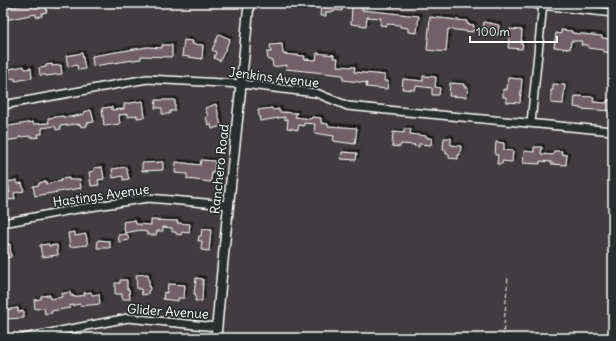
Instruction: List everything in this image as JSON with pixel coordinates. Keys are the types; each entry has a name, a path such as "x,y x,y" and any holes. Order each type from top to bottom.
{"main road":[{"name":"Ranchero Road","path":"216,338 249,3"}],"street":[{"path":"524,3 613,13"},
{"path":"531,123 543,4"},
{"name":"Jenkins Avenue","path":"3,105 147,79 242,84 316,93 348,106 397,112 613,131"},
{"name":"Hastings Avenue","path":"3,223 71,210 148,198 228,205"},
{"name":"Glider Avenue","path":"24,338 128,318 216,327"}],"path":[{"path":"503,338 508,276"}],"building":[{"path":"27,3 35,3 36,6 45,4 47,12 42,13 42,16 36,17 36,14 5,20 3,18 3,8"},
{"path":"54,3 71,3 71,5 55,8"},
{"path":"321,3 343,3 342,11 334,10 334,12 326,12 326,16 320,16"},
{"path":"352,6 362,7 362,10 419,16 417,33 408,32 408,28 400,27 400,25 380,25 381,18 367,17 366,26 351,24"},
{"path":"430,17 467,21 467,24 474,25 473,32 448,29 446,52 427,50"},
{"path":"484,22 499,25 498,35 489,34 489,31 483,30"},
{"path":"510,29 522,30 522,49 508,48"},
{"path":"561,30 613,39 612,53 604,52 604,50 588,48 588,45 581,45 582,41 571,41 570,49 554,47 556,33 561,34"},
{"path":"219,34 230,39 220,61 214,58 216,52 212,50"},
{"path":"184,40 193,41 192,44 203,45 202,59 182,56"},
{"path":"282,44 283,54 305,56 304,59 316,60 317,53 334,55 333,58 338,58 337,66 355,67 354,72 385,75 384,81 388,81 387,89 366,87 367,83 343,80 343,75 286,69 287,65 273,67 272,60 268,60 267,52 271,52 270,45"},
{"path":"162,45 172,45 172,57 141,56 141,59 93,66 92,56 147,47 162,48"},
{"path":"82,53 85,69 78,70 77,65 68,67 66,56"},
{"path":"52,64 52,66 61,65 62,74 46,76 40,75 39,68"},
{"path":"24,66 25,69 31,68 32,78 15,81 15,78 3,80 3,73 10,72 9,69"},
{"path":"423,76 436,77 435,87 440,88 439,95 432,95 432,88 416,86 415,90 402,89 403,79 423,81"},
{"path":"508,78 522,79 520,103 506,102 506,97 503,97 503,89 507,90"},
{"path":"450,83 464,84 464,87 468,87 467,97 449,96"},
{"path":"553,84 565,85 563,104 551,103 551,90 553,90"},
{"path":"575,96 594,97 593,102 607,103 607,100 613,100 613,111 580,109 574,107"},
{"path":"156,100 175,100 175,111 170,111 170,114 162,114 162,108 155,108"},
{"path":"143,101 145,117 137,118 137,115 128,117 128,114 119,115 120,124 104,126 102,108 112,107 112,110 124,109 124,104"},
{"path":"216,104 221,126 212,129 211,124 208,125 206,117 208,116 205,108"},
{"path":"272,108 273,110 279,109 279,112 297,113 295,117 311,119 312,117 321,118 321,123 328,124 328,126 357,128 355,144 333,141 334,136 314,133 315,124 304,123 304,126 299,125 298,130 287,128 288,120 284,119 285,117 260,121 258,110"},
{"path":"91,110 94,122 87,123 87,126 81,127 80,124 77,124 60,126 61,129 56,130 55,126 42,128 42,134 38,134 39,137 19,137 19,139 3,141 3,127 33,122 33,124 49,123 48,118 63,116 70,117 84,114 84,112"},
{"path":"404,129 411,129 410,134 432,138 431,145 419,144 419,147 414,146 415,145 401,144 400,147 392,146 393,132 404,133"},
{"path":"444,138 451,138 451,145 461,146 458,159 449,158 449,154 446,154 446,150 443,150"},
{"path":"496,142 504,143 504,150 513,151 512,162 502,161 502,164 497,164 498,155 495,155"},
{"path":"534,147 542,147 541,154 553,155 554,151 562,151 561,154 567,155 566,165 551,164 551,162 540,161 540,164 523,163 524,151 534,152"},
{"path":"342,152 357,153 356,160 341,159"},
{"path":"201,160 215,161 211,182 187,179 187,174 175,173 176,162 200,165"},
{"path":"163,162 163,170 142,171 142,163"},
{"path":"102,167 104,179 98,180 99,185 91,186 89,172 94,171 94,168"},
{"path":"126,167 129,179 123,180 123,176 113,178 112,169"},
{"path":"69,178 69,180 80,179 81,188 35,196 33,186 39,185 39,183 46,181 46,184"},
{"path":"17,180 18,184 22,183 24,191 14,193 15,199 9,200 8,193 10,193 8,182"},
{"path":"135,220 136,224 151,225 151,220 178,221 177,223 190,224 189,233 182,232 181,235 176,234 176,232 172,232 172,228 163,227 163,231 157,231 156,235 147,235 147,232 141,230 125,233 123,222"},
{"path":"202,229 211,230 209,251 201,250 202,241 198,241 199,236 201,236"},
{"path":"75,232 75,236 86,234 88,245 70,247 68,233"},
{"path":"127,234 129,240 119,242 118,235"},
{"path":"98,240 110,241 110,248 97,248"},
{"path":"10,244 11,257 3,258 3,246"},
{"path":"49,244 49,246 57,245 58,255 42,257 40,245"},
{"path":"148,274 150,290 148,291 148,294 142,295 141,289 137,289 136,275"},
{"path":"196,278 203,279 202,301 195,301 196,294 194,294"},
{"path":"120,280 127,280 127,289 129,289 130,299 122,299 122,294 115,294 115,283 120,283"},
{"path":"168,284 185,285 184,298 178,298 178,301 163,299 164,292 167,293"},
{"path":"70,292 71,296 73,295 73,297 85,295 84,293 91,292 92,295 99,294 100,304 81,306 80,304 69,306 70,308 51,311 52,313 45,314 44,308 35,309 34,300 41,299 41,296 50,295 50,299 62,297 61,294"},
{"path":"18,308 18,312 24,311 24,318 4,319 4,310"}]}
